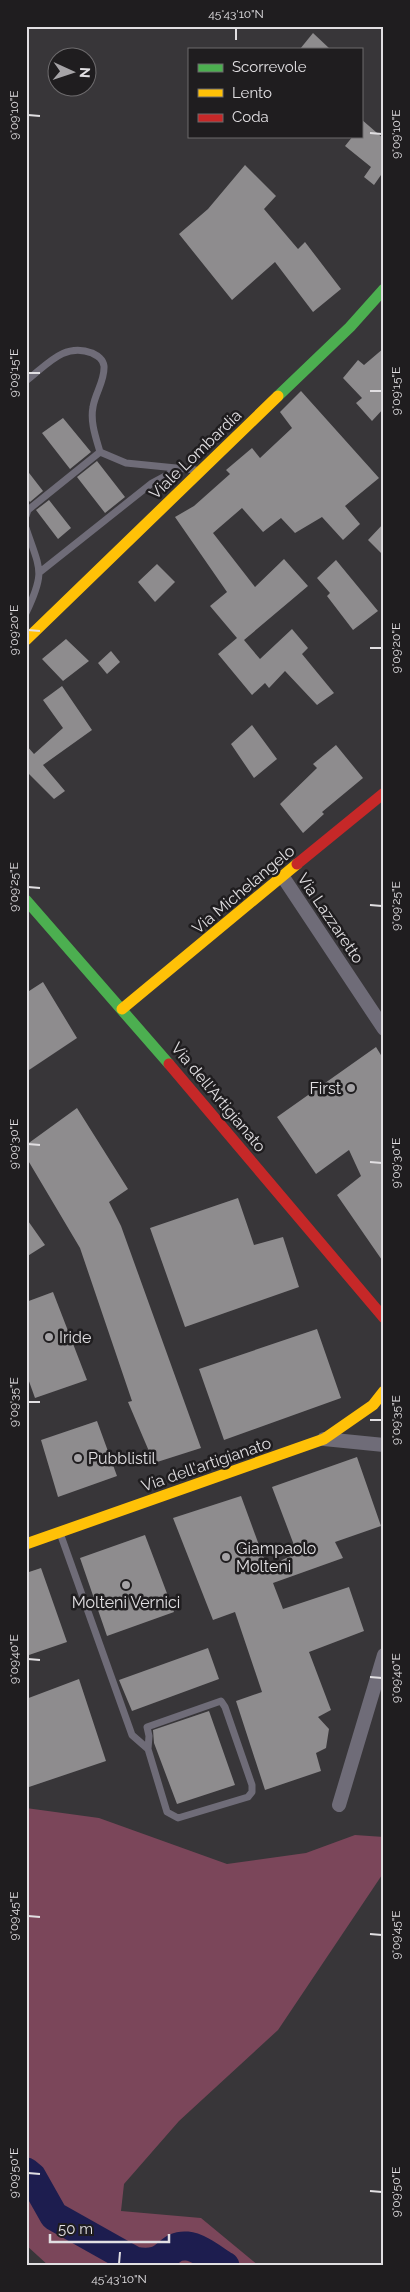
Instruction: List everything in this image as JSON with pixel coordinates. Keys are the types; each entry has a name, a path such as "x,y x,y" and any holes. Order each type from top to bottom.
{"street":[{"name":"Viale Lombardia","path":"26,640 383,294"},
{"name":"Via Michelangelo","path":"122,1009 384,793"},
{"name":"Via Lazzaretto","path":"283,877 384,1029"},
{"name":"Via dell'Artigianato","path":"26,900 122,1009 384,1318"},
{"name":"Via dell'artigianato","path":"26,1544 324,1439 378,1402 384,1391"},
{"path":"324,1439 384,1445"},
{"path":"358,1443 384,1452"},
{"path":"339,1805 383,1657"}],"lane":[{"path":"26,381 66,350 82,349 98,356 104,364 104,377 93,407 93,429 100,452"},
{"path":"100,452 126,463 202,470"},
{"path":"26,516 28,510 100,452"},
{"path":"40,572 152,483 178,469"},
{"path":"26,528 40,572 36,592 26,613"},
{"path":"60,1532 132,1735 148,1749 167,1812 178,1818 248,1798 252,1792 252,1785 225,1707 221,1701 147,1727 149,1736 148,1749"}],"shaded area":[{"path":"26,1808 99,1818 227,1864 306,1853 355,1835 384,1837 384,1872 278,2030 179,2121 124,2184 121,2211 201,2218 259,2266 49,2266 26,2245"}],"building":[{"path":"313,33 329,48 301,48"},
{"path":"362,120 384,139 384,178 381,175 374,185 364,177 371,167 345,146 351,138 362,138"},
{"path":"245,165 276,196 264,209 298,249 305,242 341,289 313,312 275,262 232,300 179,234 208,209"},
{"path":"384,348 384,408 372,421 356,403 362,398 343,378 358,360 364,365"},
{"path":"301,391 379,478 345,506 360,524 343,540 322,517 295,533 281,518 263,532 242,508 213,533 255,587 284,559 308,586 244,640 260,659 292,629 308,648 302,654 334,693 317,705 285,671 269,688 265,683 252,695 218,654 237,638 210,606 227,592 175,517 194,506 230,474 226,470 252,448 260,458 292,428 280,412"},
{"path":"63,418 91,452 70,469 42,433"},
{"path":"97,461 125,497 105,513 77,477"},
{"path":"26,469 43,491 30,502 26,497"},
{"path":"49,500 71,528 58,539 36,510"},
{"path":"384,523 384,556 368,540"},
{"path":"336,560 378,611 353,630 327,596 330,593 317,578"},
{"path":"157,564 175,582 155,602 138,582"},
{"path":"66,639 89,661 63,681 42,659"},
{"path":"111,651 120,662 107,674 98,663"},
{"path":"62,686 92,730 43,765 65,791 54,799 26,771 26,745 34,754 63,728 43,700"},
{"path":"252,725 277,759 254,778 231,744"},
{"path":"336,745 363,778 322,812 324,814 303,833 280,804 317,768 313,764"},
{"path":"43,982 77,1038 26,1072 26,993"},
{"name":"First","path":"376,1047 384,1060 384,1263 337,1195 361,1176 349,1150 316,1174 277,1117"},
{"path":"77,1108 128,1189 109,1202 121,1226 201,1448 154,1463 128,1402 132,1401 80,1248 26,1157 26,1145"},
{"path":"238,1198 254,1245 283,1237 299,1287 185,1327 150,1228"},
{"path":"26,1218 45,1245 26,1257"},
{"name":"Iride","path":"53,1292 87,1380 35,1398 26,1373 26,1302"},
{"path":"317,1329 341,1398 224,1440 199,1369"},
{"name":"Pubblistil","path":"97,1421 117,1476 58,1497 41,1440"},
{"path":"357,1457 381,1526 335,1542 343,1558 273,1583 283,1609 349,1587 364,1631 309,1652 331,1710 318,1717 329,1729 326,1748 316,1753 321,1771 265,1790 236,1701 262,1692 235,1612 213,1620 173,1518 241,1496 267,1567 297,1553 272,1487"},
{"name":"Molteni Vernici","path":"145,1535 174,1612 107,1636 80,1558"},
{"path":"41,1568 67,1642 26,1656 26,1573"},
{"path":"208,1648 219,1679 132,1711 119,1680"},
{"path":"79,1679 106,1761 26,1788 26,1699"},
{"path":"209,1711 235,1785 177,1804 154,1743 153,1730"}],"waterway":[{"path":"26,2172 32,2177 54,2216 134,2261 154,2261 160,2259 174,2248 187,2246 202,2251 225,2266"}],"traffic: fast":[{"path":"278,396 350,327 384,289"},
{"path":"26,900 169,1064"}],"traffic: slow":[{"path":"26,640 278,396"},
{"path":"122,1009 297,864"},
{"path":"26,1544 324,1439 373,1405 384,1391"}],"traffic: jam":[{"path":"297,864 384,793"},
{"path":"169,1064 384,1318"}],"place":[{"name":"First","path":"351,1088"},
{"name":"Iride","path":"49,1337"},
{"name":"Pubblistil","path":"78,1458"},
{"name":"Giampaolo Molteni","path":"226,1557"},
{"name":"Molteni Vernici","path":"126,1585"}]}
